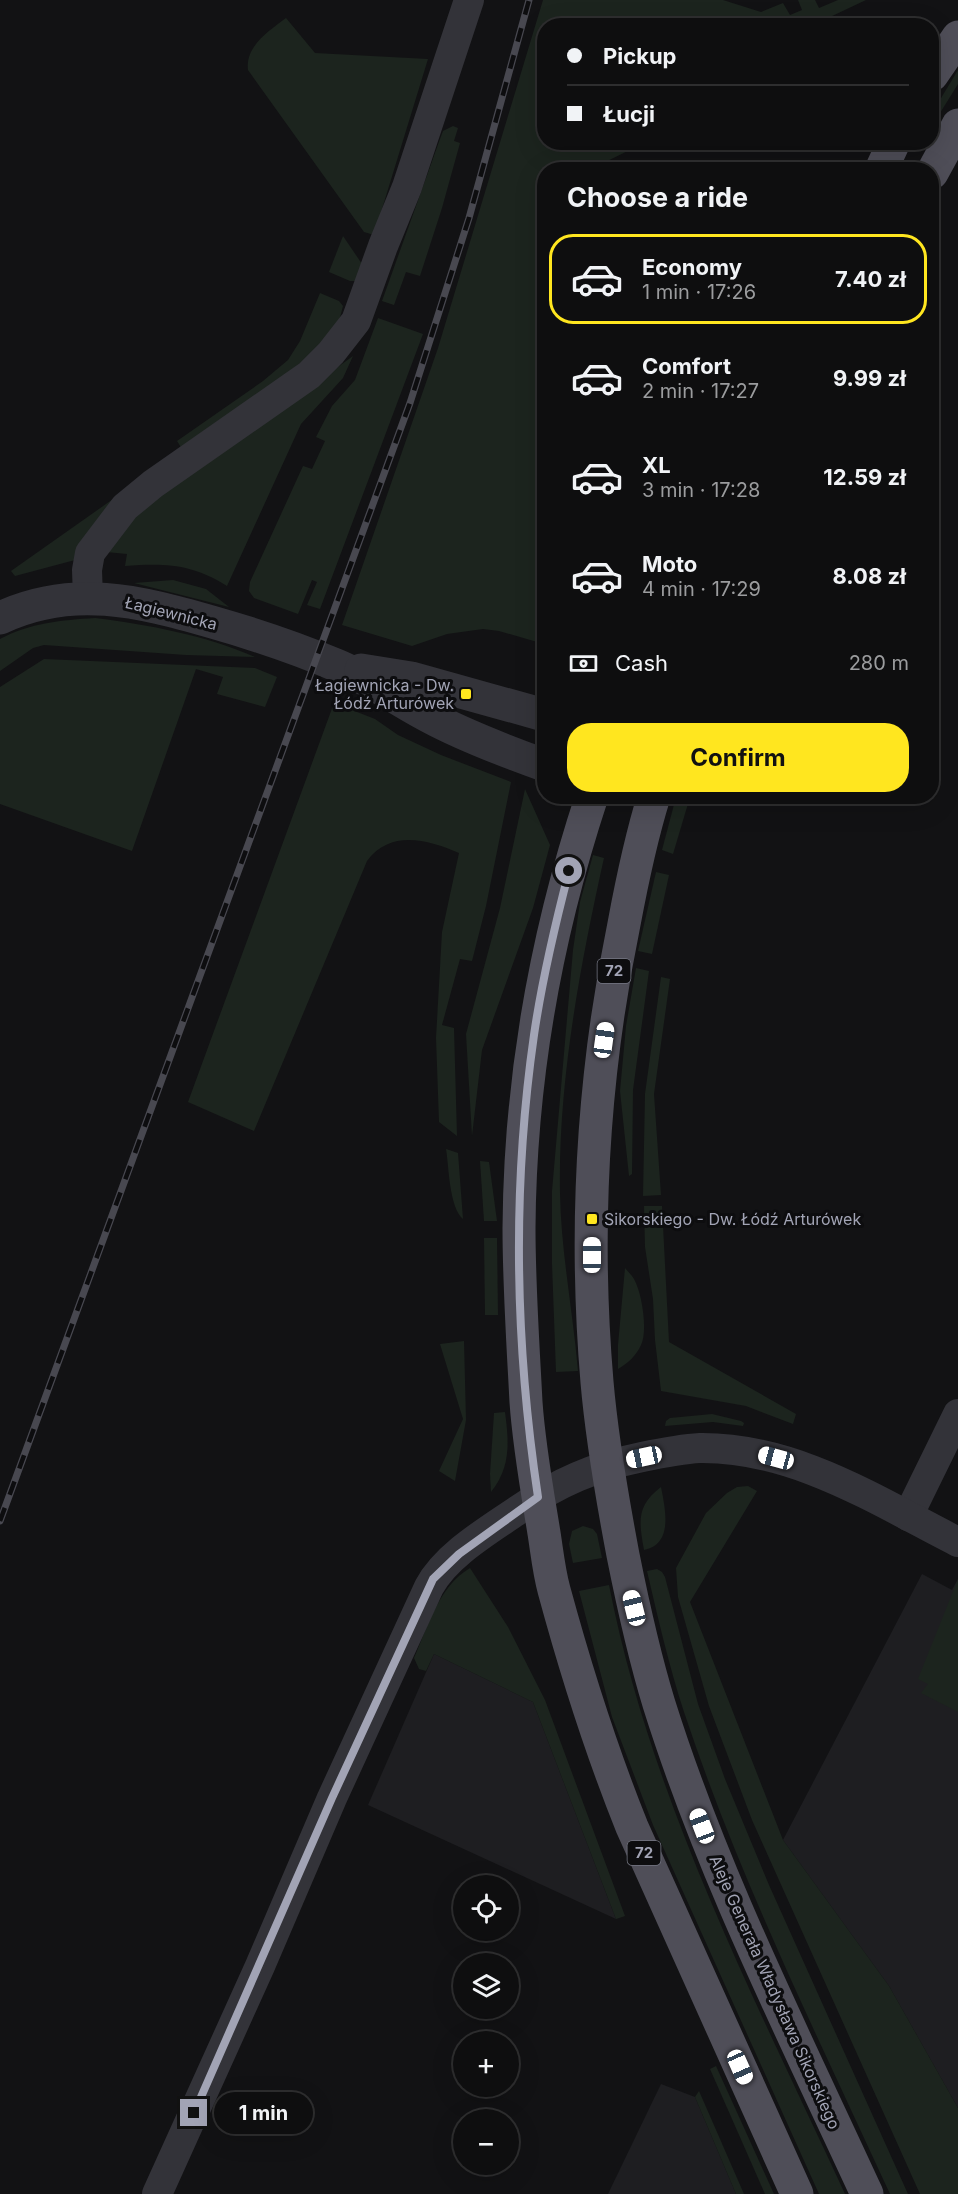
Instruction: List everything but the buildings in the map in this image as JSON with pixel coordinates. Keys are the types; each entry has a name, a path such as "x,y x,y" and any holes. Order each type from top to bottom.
{"main road":[{"path":"939,65 958,37"},
{"path":"938,162 958,125"},
{"name":"72","path":"589,804 555,927 534,1034 524,1128 519,1226 520,1314 526,1411 538,1497 555,1592 589,1710 611,1774 637,1837 798,2194"},
{"name":"Aleje Generała Władysława Sikorskiego","path":"645,804 604,1040 595,1142 592,1293 597,1376 607,1464 629,1588 660,1704 686,1783 710,1847 739,1913 867,2194"}],"street":[{"path":"88,598 87,570 90,552 125,507 153,484 309,375 331,353 356,321 407,187 469,0"},
{"name":"Łagiewnicka","path":"0,618 39,603 88,598 128,601 189,616 265,639 339,666 439,722 537,762"},
{"name":"Łagiewnicka","path":"339,666 411,678 537,713"},
{"path":"908,1516 958,1414"},
{"path":"157,2194 260,1966 332,1798 429,1587 433,1579 459,1554 538,1497 607,1464 683,1449 721,1449 758,1453 822,1473 958,1542"}],"shaded area":[{"path":"543,0 723,0 761,12 783,3 790,15 802,10 798,0 815,0 819,8 838,0 866,0 828,18 538,18"},
{"path":"286,18 315,53 428,59 374,235 364,232 248,70 248,61 254,46"},
{"path":"537,20 537,150 630,150 605,162 537,162 537,642 483,629 447,634 412,646 342,625 438,348"},
{"path":"958,70 958,84 939,115 939,101"},
{"path":"453,126 458,128 454,141 460,143 420,276 406,272 394,305 382,301 443,131"},
{"path":"343,236 362,264 356,281 350,281 329,272"},
{"path":"320,293 339,301 343,306 338,325 325,344 184,452 177,441 263,381 288,360 300,341"},
{"path":"378,318 423,334 320,609 307,605 317,582 312,580 298,614 254,598 249,591 250,582 303,466 312,469 325,441 316,437 332,406 355,380"},
{"path":"353,356 343,378 301,424 227,586 190,569 166,565 125,566 127,554 106,552 121,524"},
{"path":"123,492 75,560 15,576 11,571"},
{"path":"173,580 206,589 229,607 134,583"},
{"path":"95,618 176,632 236,649 255,657 186,655 44,645 33,648 0,671 0,639 35,626 58,621"},
{"path":"44,659 255,668 277,677 265,707 217,694 223,677 196,669 132,851 0,804 0,687"},
{"path":"334,703 375,719 398,735 441,755 511,782 486,906 472,961 460,959 442,1025 454,1028 457,1136 439,1122 436,1038 442,932 459,853 423,841 398,841 387,844 367,861 254,1131 188,1102"},
{"path":"525,789 550,845 533,908 482,1050 472,1136 466,1034 500,908"},
{"path":"674,804 688,804 673,854 662,850"},
{"path":"593,855 604,858 572,1024 560,1151 563,1237 578,1371 556,1372 552,1191 573,950 580,902"},
{"path":"656,872 669,875 652,954 638,951"},
{"path":"636,968 649,971 633,1090 632,1174 629,1176 620,1091 626,1026"},
{"path":"661,977 670,979 654,1094 661,1195 643,1196 645,1094"},
{"path":"446,1149 458,1153 463,1219 458,1213 452,1196"},
{"path":"480,1161 489,1162 497,1221 484,1221"},
{"path":"644,1206 662,1206 669,1342 796,1414 793,1424 746,1406 661,1391 653,1299 645,1247"},
{"path":"484,1238 497,1238 498,1315 485,1315"},
{"path":"625,1268 634,1279 639,1293 644,1331 637,1353 618,1369 618,1345"},
{"path":"464,1341 466,1420 455,1481 439,1471 463,1419 440,1344"},
{"path":"505,1412 507,1454 498,1483 491,1492 494,1413"},
{"path":"712,1414 741,1421 744,1423 743,1426 713,1422 665,1426 666,1421 670,1418"},
{"path":"748,1486 757,1491 690,1602 783,1840 889,1986 958,2108 958,2194 920,2194 752,1820 709,1706 678,1597 676,1568 706,1513 727,1493 737,1487"},
{"path":"661,1487 665,1515 664,1533 660,1541 644,1550 641,1515 647,1501"},
{"path":"583,1526 593,1529 597,1534 602,1558 573,1563 569,1544 572,1531"},
{"path":"470,1568 508,1627 545,1700 625,1916 616,1919 533,1702 434,1654 426,1671 419,1669 414,1658 442,1596 459,1576"},
{"path":"657,1569 665,1577 698,1704 725,1779 769,1885 908,2194 890,2194 780,1956 729,1835 684,1712 669,1660 647,1571"},
{"path":"922,1574 952,1590 958,1579 958,2108 889,1986 783,1840"},
{"path":"958,1579 958,1712 921,1693 928,1684 918,1679"},
{"path":"609,1585 627,1665 678,1820 741,1971 845,2194 819,2194 653,1825 612,1717 579,1591"},
{"path":"434,1654 533,1702 616,1919 368,1805"},
{"path":"716,2066 774,2194 765,2194 710,2069"},
{"path":"661,2084 695,2097 736,2194 608,2194"},
{"path":"699,2091 744,2194 736,2194 695,2097"}],"railway":[{"path":"0,1521 410,403 469,218 529,0"}],"place":[{"name":"Łagiewnicka - Dw. Łódź Arturówek","path":"466,694"},
{"name":"Sikorskiego - Dw. Łódź Arturówek","path":"592,1219"}],"route":[{"path":"194,2113 332,1798 433,1579 448,1563 485,1533 538,1497 529,1440 522,1356 519,1226 521,1178 526,1099 534,1034 555,927 569,871"}]}
